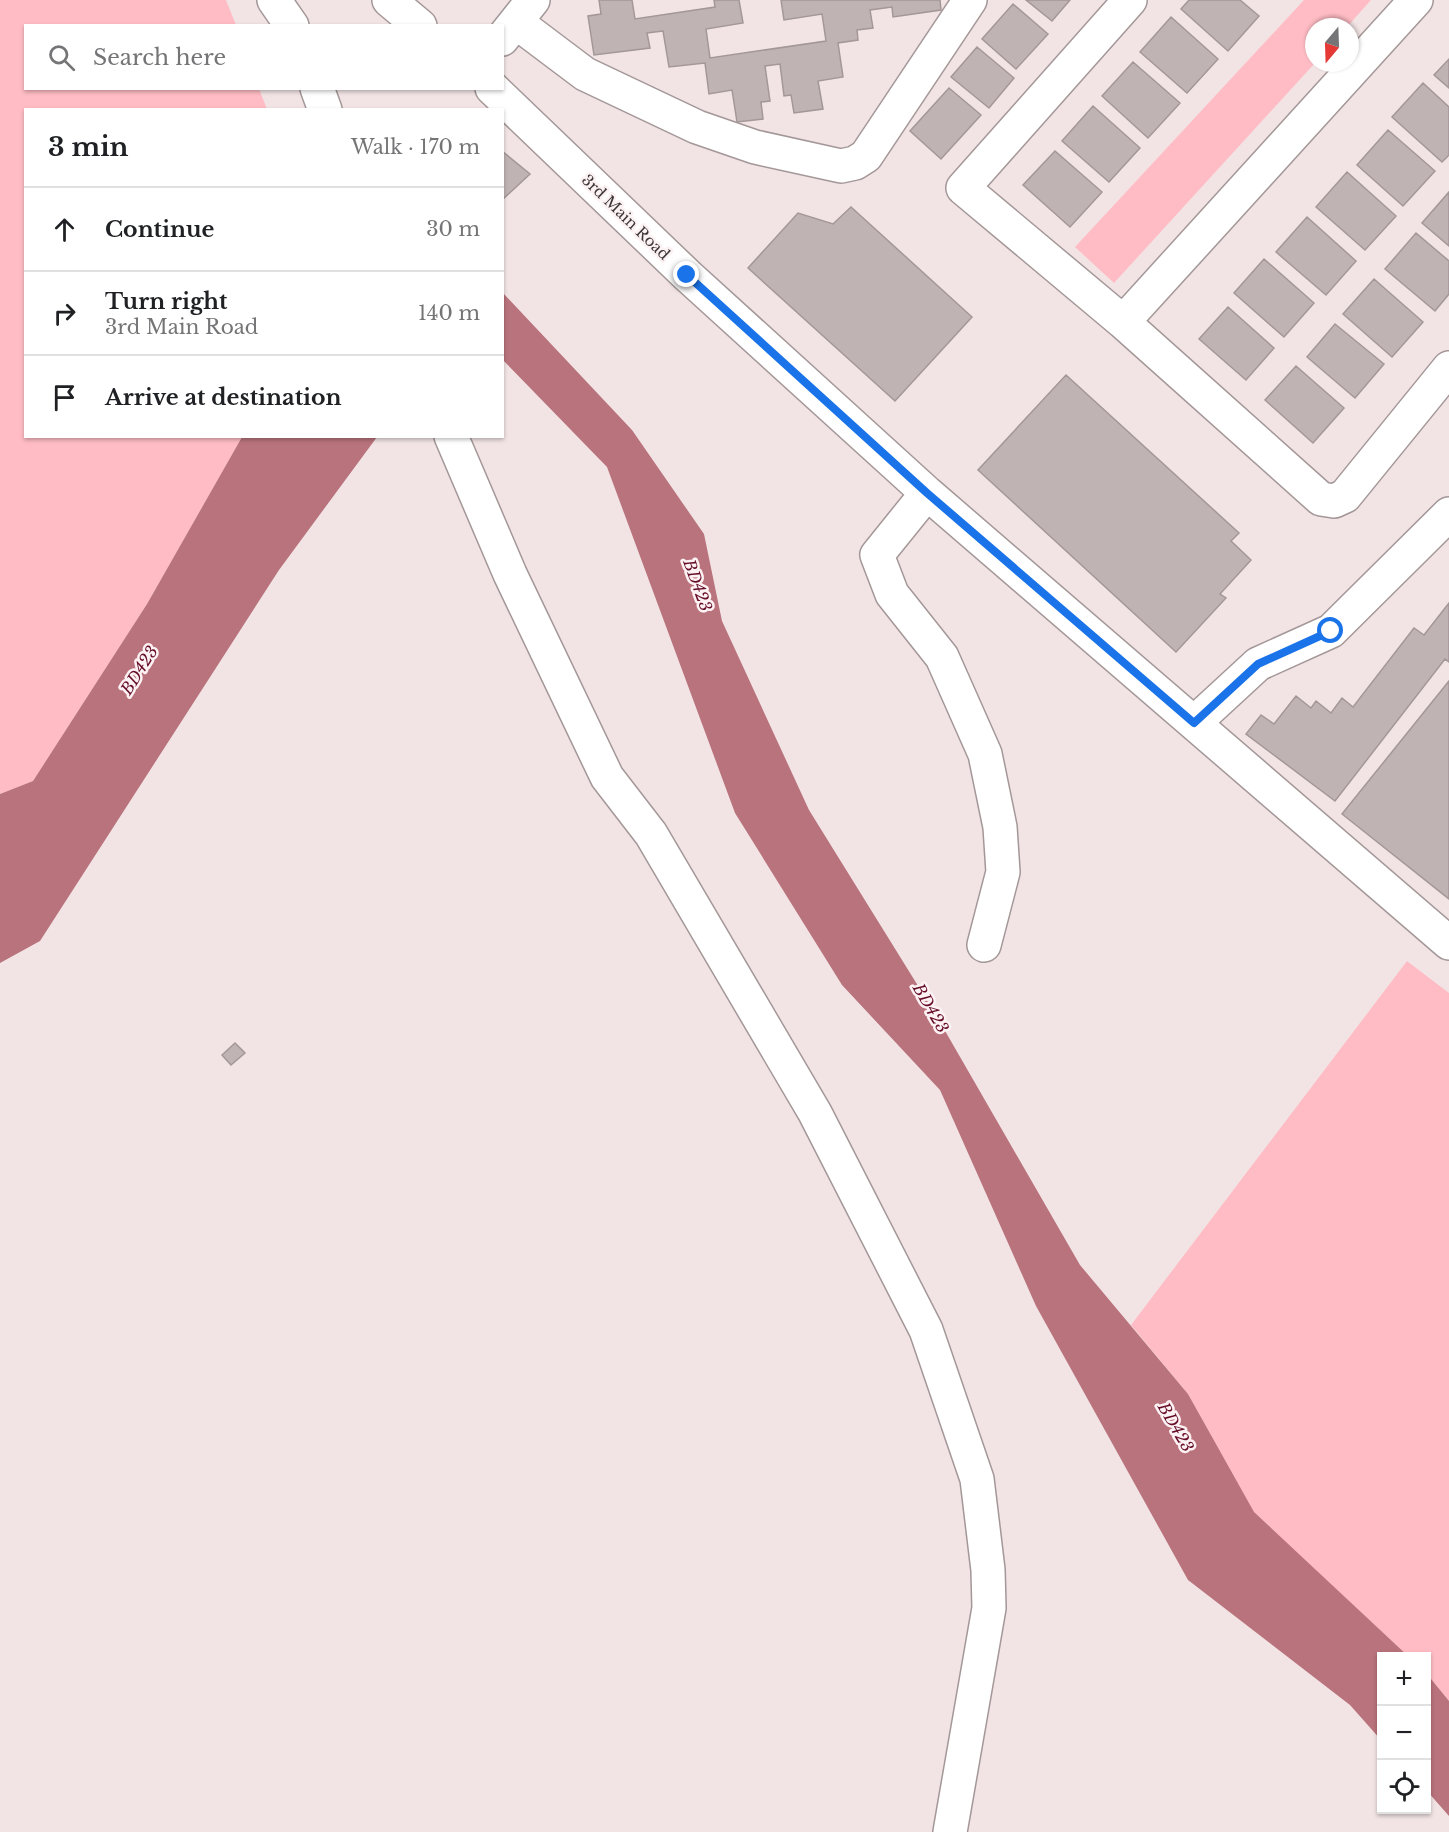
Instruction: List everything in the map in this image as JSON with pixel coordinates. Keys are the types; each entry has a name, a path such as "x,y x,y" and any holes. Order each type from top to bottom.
{"street":[{"path":"274,0 291,24"},
{"path":"389,0 418,24"},
{"path":"517,20 585,74 697,127 755,147 841,166 855,163 866,156 970,0"},
{"path":"1131,0 963,188 1123,322 1321,499 1334,501 1345,496 1449,368"},
{"path":"1123,322 1416,0"},
{"path":"318,90 324,108"},
{"name":"3rd Main Road","path":"494,90 687,275 927,493 1449,943"},
{"path":"452,438 510,574 607,777 651,834 815,1113 926,1330 976,1479 988,1570 989,1608 950,1832"},
{"path":"927,493 877,555 892,594 942,657 985,754 1000,827 1003,872 984,945"},
{"path":"1194,723 1258,664 1331,631 1449,514"}],"shaded area":[{"path":"0,0 226,0 236,24 24,24 24,90 259,90 267,108 24,108 24,438 241,438 147,604 33,781 0,794"},
{"path":"1304,0 1371,0 1355,18 1305,18 1307,72 1114,283 1075,247"},
{"path":"1407,961 1449,993 1449,1701 1431,1679 1431,1652 1404,1652 1253,1512 1188,1394 1131,1325"}],"water":[{"name":"BD423","path":"504,294 632,430 704,534 722,621 809,810 933,1010 1080,1265 1188,1394 1254,1512 1404,1652 1377,1652 1377,1735 1350,1705 1188,1580 1036,1306 940,1090 842,985 735,813 607,467 504,361"},
{"name":"BD423","path":"241,438 376,438 279,570 40,941 0,963 0,794 33,781 147,604"},
{"path":"1431,1679 1449,1701 1449,1816 1431,1796"}],"building":[{"path":"599,0 632,0 635,19 715,7 714,0 739,0 743,23 706,29 710,58 826,41 822,14 784,20 781,0 940,0 941,10 893,17 892,7 870,10 873,28 857,30 858,40 838,43 843,77 818,81 823,109 794,113 791,95 784,96 780,64 765,66 770,101 761,102 763,119 737,122 732,90 709,94 705,63 669,67 663,31 647,33 650,48 594,55 588,16 601,14"},
{"path":"1026,0 1070,0 1052,21"},
{"path":"1189,0 1240,0 1259,16 1228,51 1181,9"},
{"path":"1013,4 1048,34 1016,69 982,39"},
{"path":"1171,17 1218,59 1187,93 1140,52"},
{"path":"977,47 1014,78 989,108 951,77"},
{"path":"1449,59 1449,88 1434,75"},
{"path":"1133,62 1180,103 1148,138 1102,96"},
{"path":"1423,83 1449,107 1449,155 1442,162 1392,117"},
{"path":"949,88 981,115 941,159 910,131"},
{"path":"1093,106 1140,148 1109,182 1062,141"},
{"path":"1388,130 1435,171 1403,206 1357,165"},
{"path":"1055,151 1102,192 1070,227 1023,185"},
{"path":"504,153 530,174 504,198"},
{"path":"1347,172 1396,216 1365,250 1316,207"},
{"path":"1449,192 1449,246 1422,223"},
{"path":"851,207 972,317 895,401 748,268 798,213 833,224"},
{"path":"1307,217 1356,261 1326,295 1276,252"},
{"path":"1416,233 1449,261 1449,294 1435,311 1385,269"},
{"path":"1264,259 1314,303 1284,337 1234,293"},
{"path":"1374,279 1423,322 1392,357 1343,314"},
{"path":"1228,307 1274,348 1246,380 1199,339"},
{"path":"1335,324 1384,364 1355,398 1307,357"},
{"path":"1296,366 1344,408 1313,443 1265,400"},
{"path":"1066,375 1239,533 1231,541 1251,560 1220,594 1226,598 1176,652 978,470"},
{"path":"1449,603 1449,662 1445,659 1335,801 1246,734 1261,715 1274,724 1296,696 1311,708 1316,701 1331,713 1342,698 1353,707 1414,628 1424,635"},
{"path":"1449,681 1449,899 1342,814"},
{"path":"235,1043 245,1053 231,1065 222,1055"}],"route":[{"path":"687,275 927,493 1194,723 1258,664 1331,631"}]}
